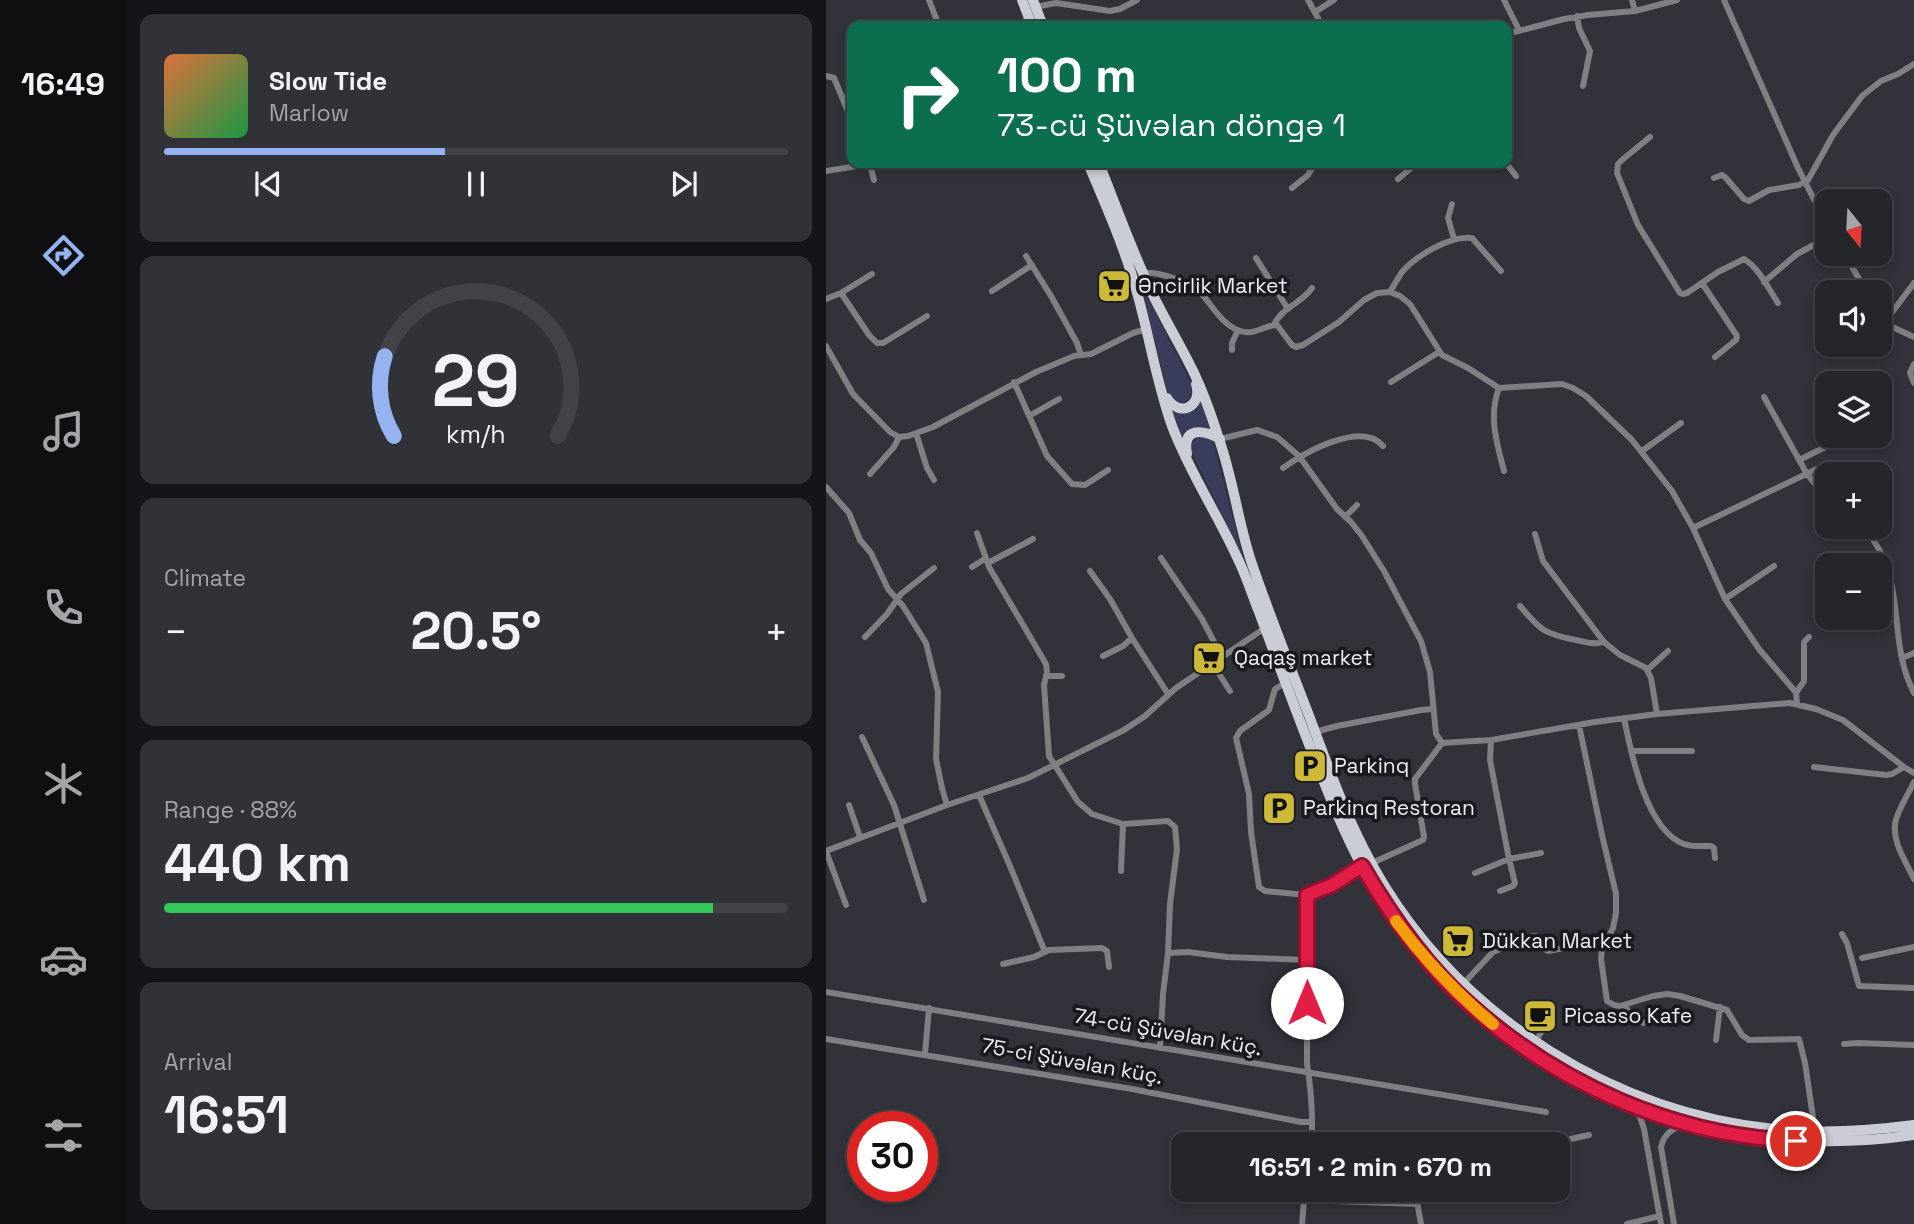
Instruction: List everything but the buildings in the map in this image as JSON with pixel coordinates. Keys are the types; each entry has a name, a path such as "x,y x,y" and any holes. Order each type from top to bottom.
{"main road":[{"path":"1022,0 1030,21"},
{"path":"1034,4 1041,21"},
{"path":"1090,168 1132,273 1171,422 1191,470 1237,555 1331,801 1401,928 1432,966 1467,1003 1500,1031 1571,1077 1628,1104 1687,1124 1776,1140 1837,1142 1914,1135"},
{"path":"1101,168 1143,273 1200,386 1220,439 1252,564 1367,865 1446,967 1506,1021 1536,1042 1577,1068 1660,1104 1711,1119 1779,1130 1860,1130 1914,1125"},
{"path":"1156,369 1168,400 1173,406 1183,409 1195,403 1198,396 1187,359"},
{"path":"1191,470 1185,444 1190,435 1203,431 1220,439"}],"street":[{"path":"929,0 937,21"},
{"path":"1034,4 1056,3 1110,11 1137,0"},
{"path":"1308,0 1318,21"},
{"path":"1315,12 1334,0"},
{"path":"1504,0 1519,30"},
{"path":"1632,0 1635,11"},
{"path":"1512,32 1577,16 1635,11 1677,0"},
{"path":"1724,0 1815,202"},
{"path":"1577,16 1579,28 1590,51 1583,86"},
{"path":"1714,178 1722,175 1749,201 1769,190 1805,183 1814,173 1833,135 1868,90 1914,64"},
{"path":"826,76 834,78 847,109"},
{"path":"1650,137 1618,164 1617,173 1638,225 1680,293 1687,293 1744,259 1749,262 1777,303"},
{"path":"826,171 847,168"},
{"path":"871,168 874,180"},
{"path":"1292,188 1312,168"},
{"path":"1398,180 1411,168"},
{"path":"1510,168 1516,176"},
{"path":"1451,204 1448,218 1454,239"},
{"path":"1390,292 1401,274 1416,260 1454,239 1472,238 1501,271"},
{"path":"1764,282 1797,254 1815,244"},
{"path":"1026,256 1064,319 1081,355"},
{"path":"1256,258 1288,309"},
{"path":"992,291 1032,265"},
{"path":"1143,273 1157,273 1197,289 1216,313 1238,330 1253,332 1274,325 1280,327 1294,347 1339,322 1364,300 1377,293 1390,292 1410,304 1439,352 1499,388 1557,384 1573,388 1586,396 1642,451 1672,491 1693,528 1725,599 1759,649 1796,693 1797,704"},
{"path":"826,299 872,274"},
{"path":"1892,308 1914,283"},
{"path":"1702,284 1737,332 1736,340 1715,357"},
{"path":"1274,325 1280,315 1306,296 1312,288"},
{"path":"841,293 877,343 883,343 927,316"},
{"path":"1892,327 1914,337"},
{"path":"826,346 852,394 890,432 899,437 933,427 1014,382 1055,364 1091,354 1133,332 1147,329"},
{"path":"1232,350 1231,343 1238,330"},
{"path":"1391,382 1439,352"},
{"path":"1914,363 1910,373 1914,383"},
{"path":"1014,382 1047,456 1072,484 1085,485 1108,470"},
{"path":"1499,388 1493,404 1494,433 1504,471"},
{"path":"1764,397 1815,484"},
{"path":"1029,416 1059,399"},
{"path":"1642,451 1681,423"},
{"path":"1220,439 1251,431 1264,431 1277,437 1299,456 1332,503 1356,527 1378,561 1417,633 1430,672 1436,734 1442,743"},
{"path":"916,433 934,480"},
{"path":"1283,468 1299,456 1354,436 1372,438 1383,446"},
{"path":"870,474 894,447 899,437"},
{"path":"1799,460 1824,448"},
{"path":"1693,528 1815,470"},
{"path":"826,487 849,513 859,540 871,553 888,589 926,643 938,692 936,759 947,805"},
{"path":"1345,517 1357,505"},
{"path":"977,533 987,561 1046,664 1044,685 1048,749 1054,765 1084,808 1092,814 1123,824 1164,820 1175,827 1177,849 1170,904 1160,1048"},
{"path":"1535,534 1543,561 1604,642 1620,655 1647,670 1657,715"},
{"path":"972,567 1033,539"},
{"path":"1873,539 1890,573 1905,675 1914,693"},
{"path":"1161,558 1202,619 1222,657"},
{"path":"1725,599 1774,566"},
{"path":"865,637 908,588 934,568"},
{"path":"1090,571 1168,694"},
{"path":"1520,606 1546,633 1595,643 1604,642"},
{"path":"846,905 826,851 947,805 1028,778 1130,727 1168,694 1265,628"},
{"path":"1796,693 1804,681 1804,642 1809,637"},
{"path":"1103,656 1132,638"},
{"path":"1647,670 1668,651"},
{"path":"1902,658 1914,653"},
{"path":"1212,663 1230,691"},
{"path":"1046,676 1062,676"},
{"path":"1285,683 1275,689 1269,710 1240,731 1236,738 1249,794 1259,887 1265,891 1307,895 1423,840 1415,779 1442,743 1491,740 1624,718 1780,703 1797,704 1843,720 1914,773"},
{"path":"1315,732 1433,709"},
{"path":"1624,718 1641,786 1662,826 1684,844 1711,846 1714,848 1715,858"},
{"path":"1579,725 1616,894 1613,928 1601,959 1605,995 1610,1004 1625,1005 1667,994 1680,996 1720,1007 1730,1013 1742,1035 1749,1040 1796,1038 1800,1041 1815,1131"},
{"path":"862,737 900,822 924,900"},
{"path":"1491,740 1490,760 1515,885 1500,891"},
{"path":"1631,751 1692,751"},
{"path":"1814,767 1886,775 1904,767"},
{"path":"1914,782 1896,820 1895,829 1899,849 1914,878"},
{"path":"979,795 1045,952"},
{"path":"849,805 860,837"},
{"path":"1121,872 1123,824"},
{"path":"1475,873 1509,859 1541,853"},
{"path":"1307,895 1308,1073 1312,1132"},
{"path":"1842,934 1847,941 1859,986 1914,988"},
{"path":"1464,984 1493,952 1532,936 1537,936 1543,948 1548,951 1592,943 1605,944"},
{"path":"1861,958 1914,947"},
{"path":"1003,964 1056,950 1105,949 1108,967"},
{"path":"1168,953 1307,960"},
{"name":"74-cü Şüvəlan küç.","path":"826,992 1546,1112"},
{"path":"1625,1005 1630,1016 1644,1023"},
{"path":"1716,1040 1720,1007"},
{"path":"925,1054 929,1009"},
{"path":"1536,1042 1545,1024"},
{"name":"75-ci Şüvəlan küç.","path":"826,1039 1132,1088 1288,1120 1312,1122"},
{"path":"1844,1044 1914,1045"},
{"path":"1627,1224 1661,1220 1644,1129 1640,1116 1628,1104"},
{"path":"1674,1224 1661,1147 1669,1132 1687,1124"},
{"path":"1570,1139 1589,1135"},
{"path":"1302,1224 1304,1202"},
{"path":"1360,1202 1417,1204 1421,1224"}],"shaded area":[{"path":"1141,285 1191,383 1191,395 1185,402 1176,402 1168,393"},
{"path":"1201,398 1212,430 1195,428 1182,439 1171,409"},
{"path":"1200,436 1211,440 1214,446 1243,557 1192,453 1192,441"}],"slow traffic":[{"path":"1396,921 1439,974 1467,1003 1493,1024"}],"place":[{"name":"Əncirlik Market","path":"1114,286"},
{"name":"Qaqaş market","path":"1209,658"},
{"name":"Parkinq","path":"1310,766"},
{"name":"Parkinq Restoran","path":"1279,808"},
{"name":"Dükkan Market","path":"1458,941"},
{"name":"Picasso Kafe","path":"1540,1016"}],"route":[{"path":"1307,1003 1307,895 1324,890 1362,866 1401,928 1439,974 1500,1031 1531,1052 1571,1077 1660,1116 1750,1137 1796,1141"}]}
